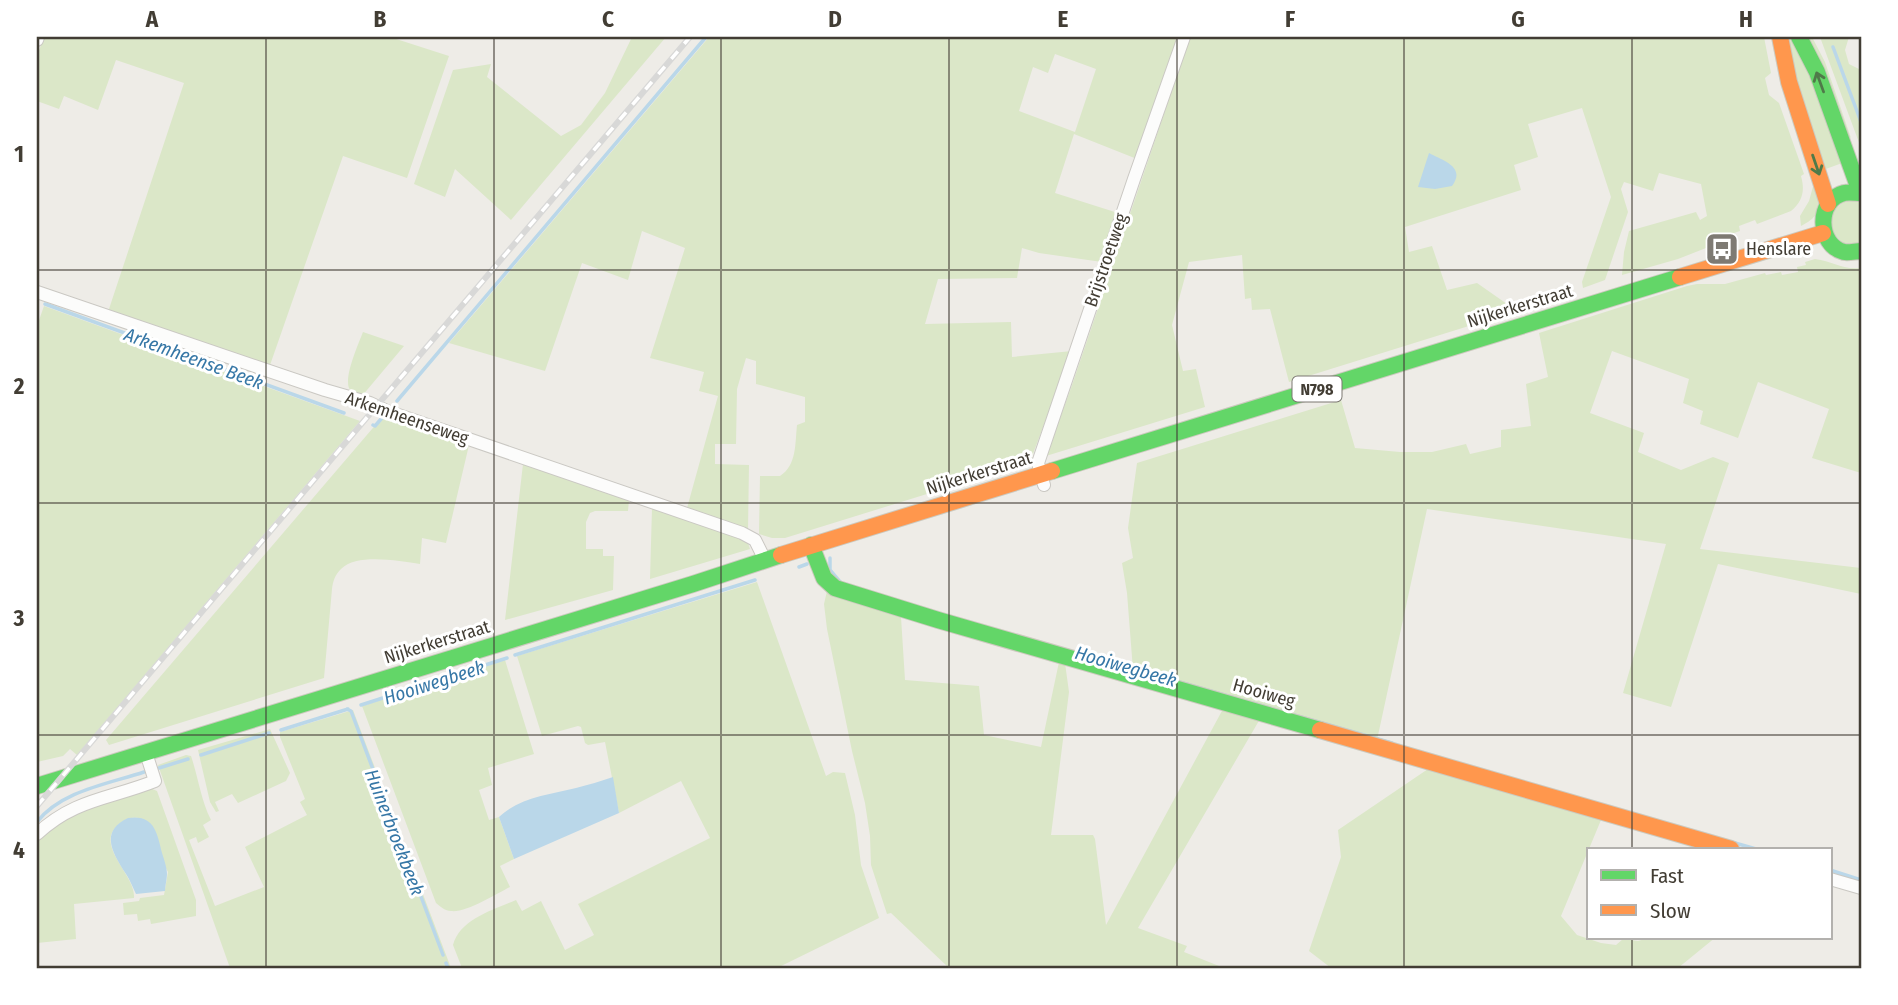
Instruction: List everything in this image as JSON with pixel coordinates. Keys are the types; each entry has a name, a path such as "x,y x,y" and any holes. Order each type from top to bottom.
{"main road":[{"path":"1780,37 1789,82 1828,204"},
{"path":"1799,37 1817,72 1861,192 1848,191 1836,196 1828,204 1823,213 1823,233 1831,244 1842,251 1861,251"},
{"name":"Nijkerkerstraat","path":"37,786 693,584 811,545 1042,480 1823,233"},
{"name":"Hooiweg","path":"811,545 824,578 835,588 1728,848"}],"street":[{"name":"Brijstroetweg","path":"1042,480 1038,463 1184,37"},
{"name":"Arkemheenseweg","path":"37,292 370,403 742,533 755,540 765,560"},
{"path":"37,834 75,807 155,782 146,753"},
{"path":"1832,880 1861,888"}],"green space":[{"path":"44,37 390,37 449,56 407,178 343,156 269,368 108,312 184,83 116,60 98,110 64,96 59,109 37,101 37,56"},
{"path":"632,37 666,37 511,220 455,169 445,197 414,184 453,70 491,64 487,77 561,136 581,125 605,93"},
{"path":"709,37 1178,37 1137,159 1074,134 1055,193 1118,213 1102,262 1022,248 1017,278 938,279 925,324 1011,322 1012,357 1072,351 1031,459 1027,463 785,538 759,534 760,476 780,476 790,466 797,425 805,422 805,397 756,384 756,361 746,358 737,389 736,444 715,444 715,464 749,465 748,530 687,508 718,396 699,391 704,372 650,358 685,248 642,231 628,280 582,263 545,371 449,343","holes":["1055,54 1096,69 1075,132 1019,111 1033,67 1048,73"]},
{"path":"1190,37 1764,37 1771,73 1765,78 1769,95 1779,103 1804,174 1801,176 1802,195 1791,211 1757,224 1755,220 1739,226 1740,231 1728,235 1729,239 1678,259 1622,275 1629,231 1696,212 1700,220 1707,216 1701,184 1659,173 1653,191 1624,182 1621,189 1628,212 1605,280 1583,288 1582,282 1611,197 1582,108 1528,124 1538,157 1514,165 1521,190 1405,227 1409,252 1432,246 1447,290 1477,283 1517,311 1289,382 1270,309 1252,310 1251,298 1245,299 1242,255 1189,262 1172,325 1183,371 1196,369 1205,407 1046,456"},
{"path":"1783,37 1796,37 1845,162 1823,170"},
{"path":"1804,37 1812,37 1825,62 1851,138 1843,132"},
{"path":"1820,37 1849,37 1845,50 1849,64 1861,70 1861,148"},
{"path":"1814,183 1822,197 1819,207 1816,214 1801,226 1800,216 1809,201"},
{"path":"1846,200 1861,201 1861,244 1843,244 1831,230 1832,212"},
{"path":"1815,259 1848,268 1861,268 1861,473 1812,458 1829,409 1758,382 1738,438 1700,424 1703,411 1683,403 1689,379 1612,351 1590,413 1644,433 1638,452 1681,470 1713,457 1729,463 1700,549 1861,568 1861,594 1718,564 1671,707 1623,693 1666,544 1427,509 1377,740 1133,670 1122,563 1133,558 1128,528 1137,463 1341,400 1355,448 1432,452 1466,444 1470,454 1501,447 1501,430 1531,426 1526,384 1548,377 1539,333 1687,286 1725,284 1765,273 1781,272 1782,275 1798,272 1797,267"},
{"path":"44,306 360,421 77,755 70,749 63,756 37,762 37,326"},
{"path":"363,332 404,346 362,396 351,391 348,380"},
{"path":"384,415 469,445 446,543 422,538 420,564 367,560 348,564 339,571 332,589 324,678 109,745 106,740"},
{"path":"523,464 629,500 628,511 595,511 590,513 586,522 586,549 603,549 603,556 614,556 613,590 505,620"},
{"path":"652,508 742,539 748,543 750,549 650,579"},
{"path":"757,582 826,776 833,772 845,773 855,815 861,865 879,918 777,968 462,968 453,945 463,928 478,917 516,900 522,911 541,901 565,950 594,935 578,904 710,838 681,781 619,813 605,742 588,745 581,727 578,726 542,736 517,656"},
{"path":"827,591 901,617 905,680 979,686 984,735 1041,747 1059,662 1065,663 1069,692 1051,835 1093,835 1106,925 1223,709 1260,719 1138,928 1187,946 1184,952 1224,968 949,968 891,913 887,914 871,865 865,803 827,629 824,604"},
{"path":"505,660 534,754 488,768 492,785 479,790 489,820 499,817 514,859 500,866 510,887 473,906 449,911 436,903 362,706"},
{"path":"353,710 451,968 230,968 158,765 186,755 191,756 211,820 203,825 209,837 198,843 196,837 189,840 215,906 264,887 245,847 307,815 300,802 305,799 280,732"},
{"path":"270,729 290,773 286,781 238,803 232,794 215,802 219,811 216,812 210,802 198,750"},
{"path":"1428,769 1601,820 1587,848 1561,916 1577,935 1616,945 1623,939 1714,939 1678,968 1331,968 1309,951 1341,857 1338,830"},
{"path":"150,788 157,791 196,900 196,916 151,924 150,919 138,921 137,914 124,915 123,903 164,895 168,872 139,818 130,818 118,825 112,833 111,842 133,889 134,898 74,904 76,939 37,943 37,840 61,819"}],"water":[{"path":"1429,153 1455,169 1456,179 1452,186 1435,189 1418,187"},
{"path":"613,777 619,813 514,859 499,817 507,810 525,801"},
{"path":"128,818 144,819 153,826 166,869 165,891 136,894 113,852 113,830"}],"waterway":[{"path":"397,401 706,37"},
{"path":"1833,47 1861,122"},
{"name":"Arkemheense Beek","path":"45,304 344,413"},
{"name":"Arkemheense Beek","path":"373,425 381,419"},
{"name":"Hooiwegbeek","path":"830,558 830,570 841,583"},
{"name":"Hooiwegbeek","path":"799,567 807,564"},
{"name":"Hooiwegbeek","path":"515,655 755,580"},
{"name":"Hooiwegbeek","path":"361,705 507,658"},
{"name":"Hooiwegbeek","path":"1127,667 1392,743"},
{"name":"Huinerbroekbeek","path":"347,709 351,711 443,955"},
{"path":"281,730 348,709"},
{"path":"201,755 269,733"},
{"path":"159,768 188,759"},
{"path":"37,822 47,811 72,796 144,772"},
{"name":"Hooiwegbeek","path":"1735,843 1752,848"},
{"name":"Hooiwegbeek","path":"1832,871 1861,880"},
{"name":"Huinerbroekbeek","path":"446,963 448,968"}],"railway":[{"path":"37,806 690,37"}],"traffic: fast":[{"path":"1799,37 1817,72 1860,192"},
{"path":"1861,193 1844,193 1835,197 1828,204 1823,222 1829,241 1835,248 1844,252 1861,251"},
{"path":"1052,471 1680,277"},
{"path":"811,545 824,578 835,588 1320,730"},
{"path":"37,786 781,555"}],"traffic: slow":[{"path":"1780,37 1789,82 1828,204"},
{"path":"1680,277 1823,233"},
{"path":"781,555 1052,471"},
{"path":"1320,730 1728,848"}],"place":[{"name":"Henslare","path":"1722,249"}]}
